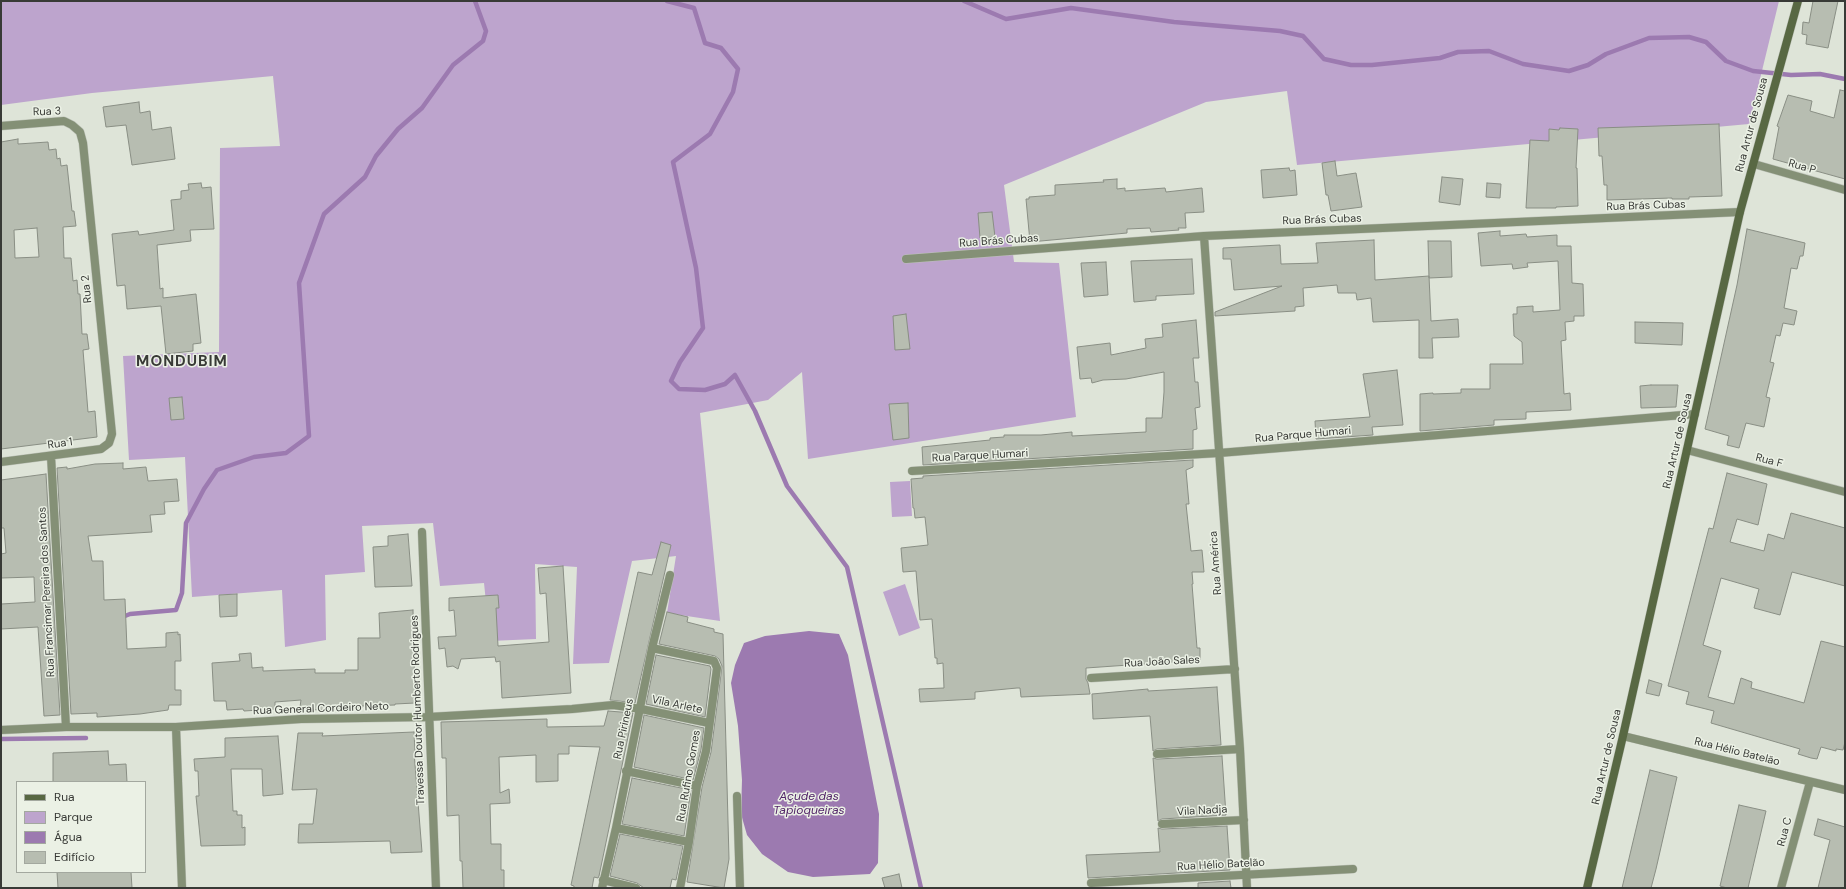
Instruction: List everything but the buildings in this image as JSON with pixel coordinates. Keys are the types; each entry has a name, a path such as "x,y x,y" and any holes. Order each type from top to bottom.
{"street":[{"name":"Rua Artur de Sousa","path":"1587,888 1623,736 1740,212 1798,1"},
{"name":"Rua 3","path":"1,126 64,121 72,125 80,132 83,143"},
{"name":"Rua 2","path":"83,143 112,434"},
{"name":"Rua P","path":"1754,164 1845,190"},
{"name":"Rua Brás Cubas","path":"906,259 1204,236 1740,212"},
{"name":"Rua América","path":"1204,236 1235,669 1247,888"},
{"name":"Rua Parque Humari","path":"912,471 1219,453 1695,414"},
{"name":"Rua 1","path":"1,462 101,449 109,443 112,434"},
{"name":"Rua F","path":"1687,450 1845,492"},
{"name":"Rua Francimar Pereira dos Santos","path":"51,456 66,727"},
{"name":"Travessa Doutor Humberto Rodrigues","path":"422,532 428,718 436,888"},
{"name":"Rua Pirineus","path":"602,884 616,828 626,771 641,709 652,648 670,574"},
{"name":"Rua Rufino Gomes","path":"652,648 714,662 717,668 706,752 698,786 680,888"},
{"name":"Rua João Sales","path":"1091,678 1235,669"},
{"name":"Rua General Cordeiro Neto","path":"1,730 66,727 176,727 301,718 428,718 612,705 641,709"},
{"name":"Vila Arlete","path":"641,709 709,724"},
{"path":"176,727 182,888"},
{"name":"Rua Hélio Batelão","path":"1623,736 1845,790"},
{"path":"1157,754 1240,749"},
{"path":"626,771 698,786"},
{"name":"Rua C","path":"1781,888 1810,782"},
{"path":"737,796 740,888"},
{"name":"Vila Nadja","path":"1162,824 1244,820"},
{"path":"616,828 689,842"},
{"name":"Rua Hélio Batelão","path":"1091,883 1353,869"},
{"path":"602,884 636,888"}],"green space":[{"path":"1,1 1779,1 1749,124 1297,165 1287,91 1206,102 1004,185 1014,262 1059,263 1076,417 808,459 802,372 768,400 700,413 720,621 667,613 676,556 632,561 609,663 573,664 577,567 535,564 536,639 490,641 484,583 440,586 433,523 362,526 365,572 325,575 326,640 285,647 282,590 192,597 185,457 129,460 123,356 219,352 220,148 280,146 273,76 92,93 1,105"},
{"path":"910,481 912,516 892,517 890,482"},
{"path":"905,584 920,628 899,636 883,592"}],"water":[{"name":"Açude das Tapioqueiras","path":"809,631 839,634 848,655 879,814 878,863 870,874 813,877 788,872 762,854 747,835 741,814 742,780 738,726 731,683 735,665 744,643 765,636"}],"waterway":[{"path":"120,618 130,614 176,610 182,593 186,523 204,489 217,470 254,457 286,453 309,436 299,283 324,214 365,177 376,156 398,129 422,108 453,65 483,41 486,31 475,1"},
{"path":"667,1 694,8 705,43 721,48 738,69 733,92 710,134 673,162 696,268 703,328 680,362 671,381 679,389 705,390 725,384 735,375 755,411 787,486 847,567 921,888"},
{"path":"964,1 1006,19 1071,8 1174,22 1280,31 1303,36 1324,59 1351,65 1372,65 1440,58 1458,52 1489,51 1523,64 1569,71 1588,65 1606,54 1649,38 1689,37 1706,42 1726,61 1753,71 1791,75 1820,74 1845,79"},
{"path":"1,739 86,738"}],"district":[{"name":"MONDUBIM","path":"182,362"}]}
